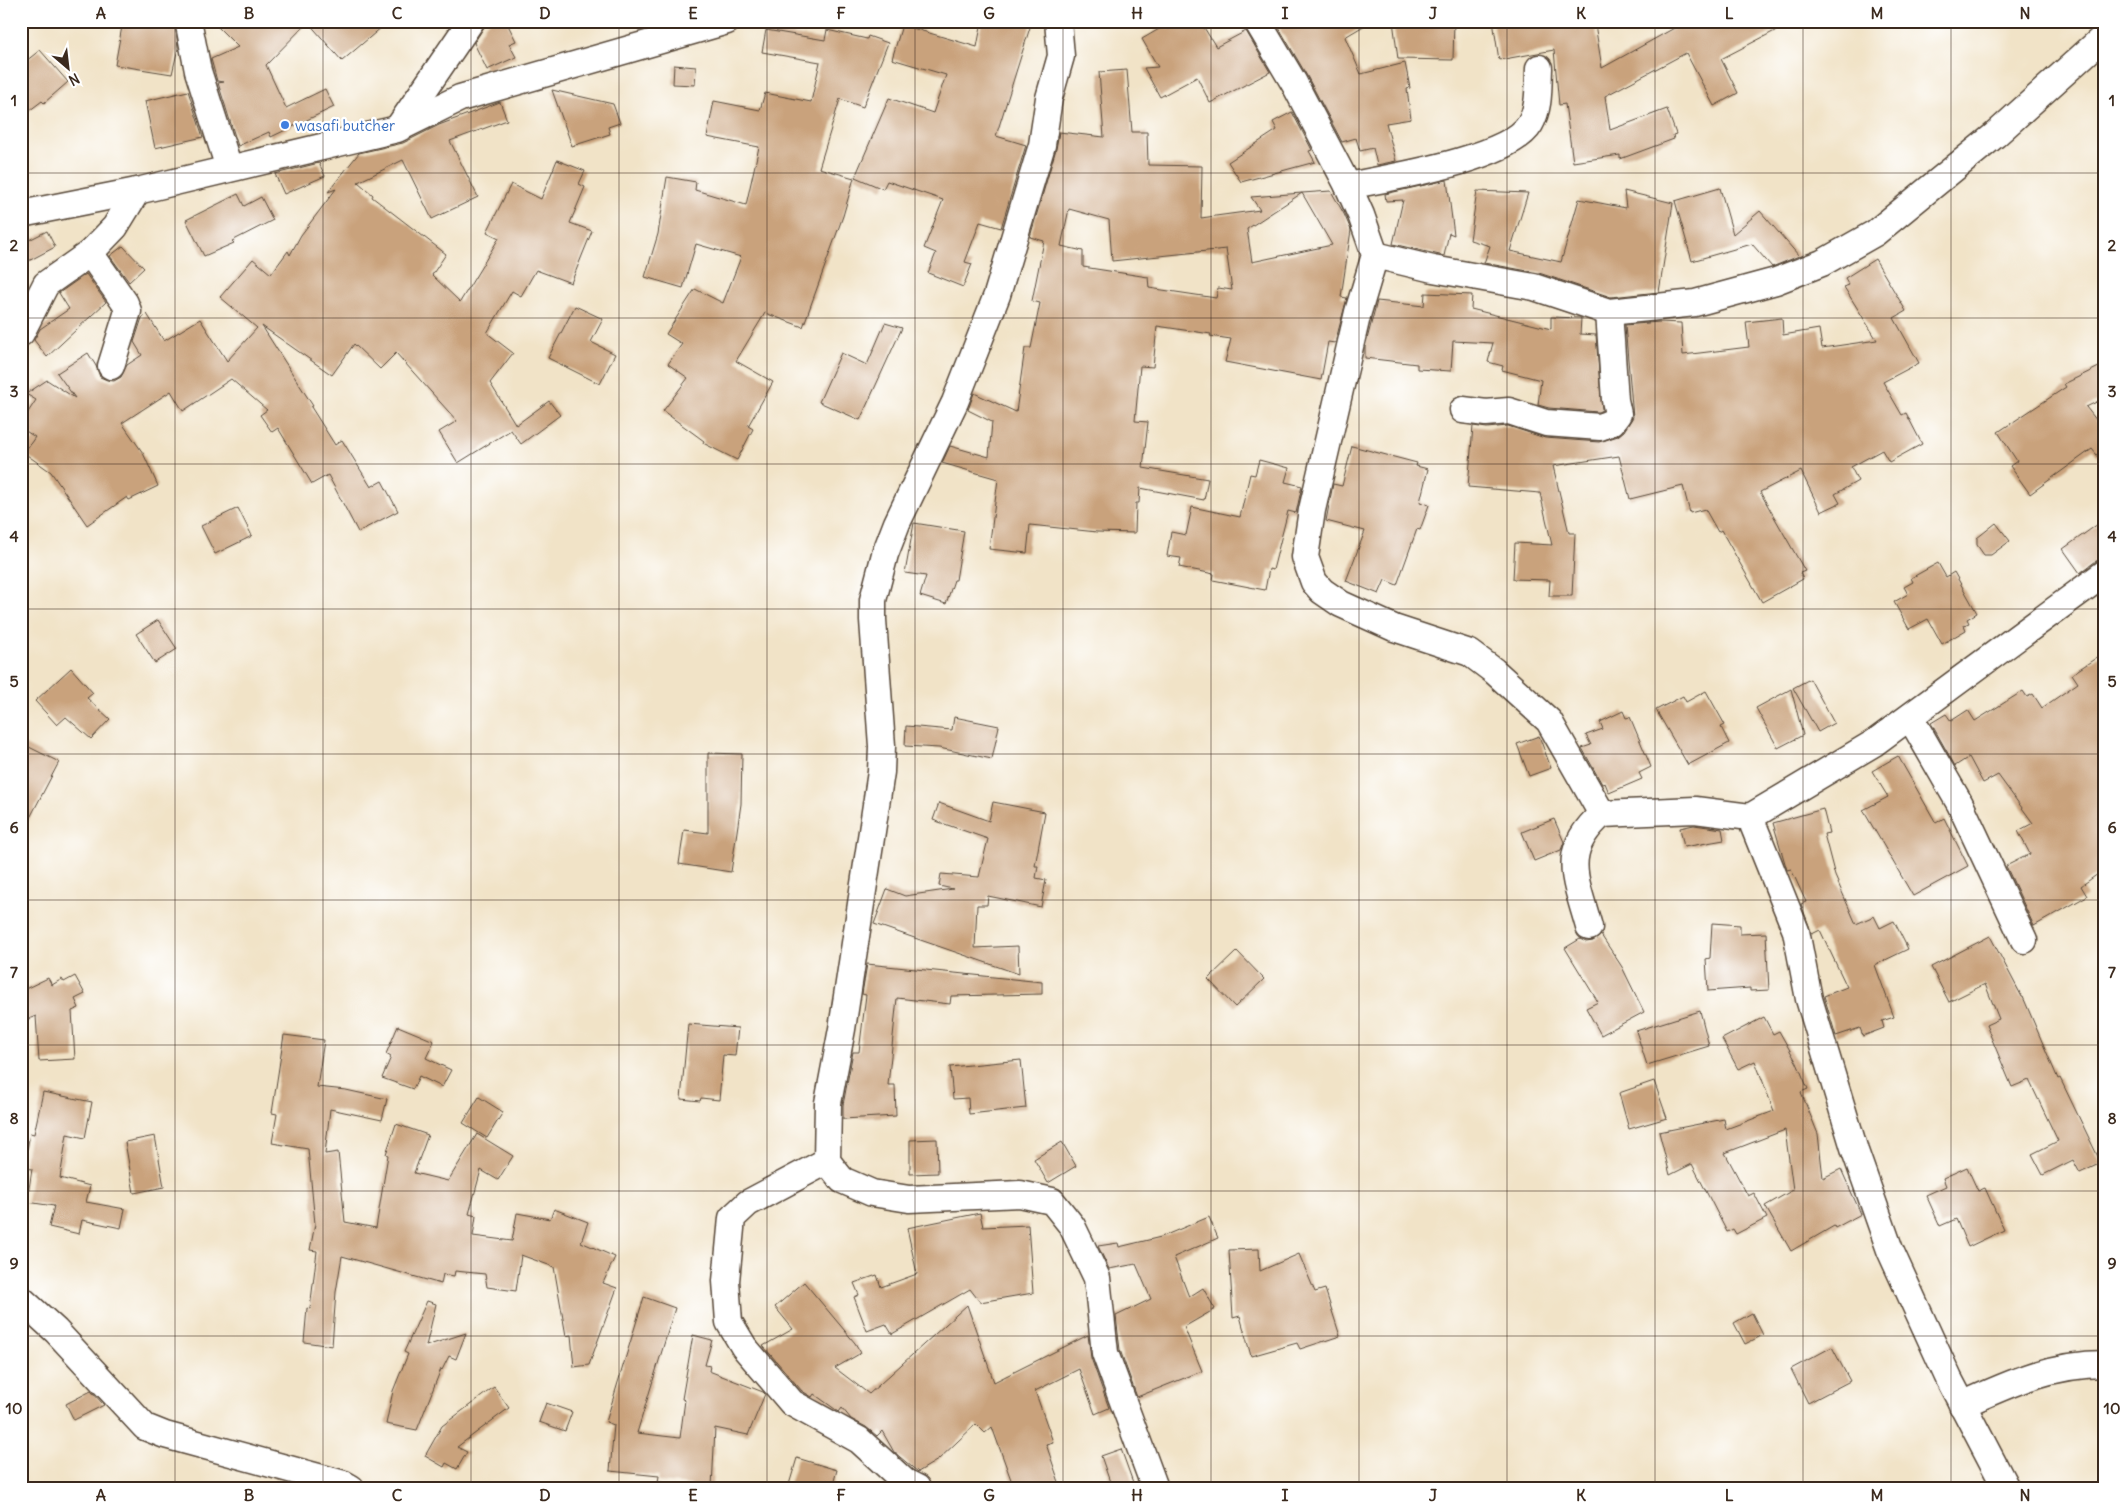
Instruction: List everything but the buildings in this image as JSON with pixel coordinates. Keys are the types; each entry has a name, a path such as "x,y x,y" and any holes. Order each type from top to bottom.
{"street":[{"path":"397,129 471,21"},
{"path":"21,214 137,191 397,129 460,98 727,21"},
{"path":"1058,21 1060,56 1048,98 1042,145 997,295 955,402 897,522 874,592 873,620 882,746 881,772 842,1029 828,1103 827,1161 842,1180 872,1193 909,1199 1020,1194 1052,1201 1072,1226 1097,1278 1105,1353 1155,1488"},
{"path":"1257,21 1294,83 1348,186 1361,215 1375,255 1358,312 1312,510 1305,557 1314,582 1322,591 1340,604 1394,628 1470,653 1494,670 1549,721 1602,814"},
{"path":"189,25 198,71 229,168"},
{"path":"1375,255 1433,269 1534,287 1609,312 1695,303 1776,281 1822,264 1875,233 1995,134 2105,36"},
{"path":"1348,186 1453,165 1520,136 1530,125 1537,104 1539,68"},
{"path":"21,333 46,284 90,254 115,227 137,191"},
{"path":"90,254 125,303 128,311 111,366"},
{"path":"1463,410 1509,411 1546,422 1600,427 1612,422 1618,414 1615,400 1609,312"},
{"path":"1589,927 1573,868 1577,844 1587,826 1602,814 1695,810 1750,818 1874,743 2105,574"},
{"path":"1910,717 1960,804 2024,940"},
{"path":"1750,818 1796,931 1809,999 1855,1151 1890,1250 1948,1379 2006,1488"},
{"path":"827,1161 748,1203 732,1218 726,1281 729,1322 744,1347 792,1403 859,1440 905,1482 917,1488"},
{"path":"21,1299 56,1332 119,1402 145,1427 165,1435 344,1484 350,1488"},
{"path":"1962,1405 1995,1390 2057,1368 2105,1364"}],"place":[{"name":"wasafi butcher","path":"285,125"}]}
